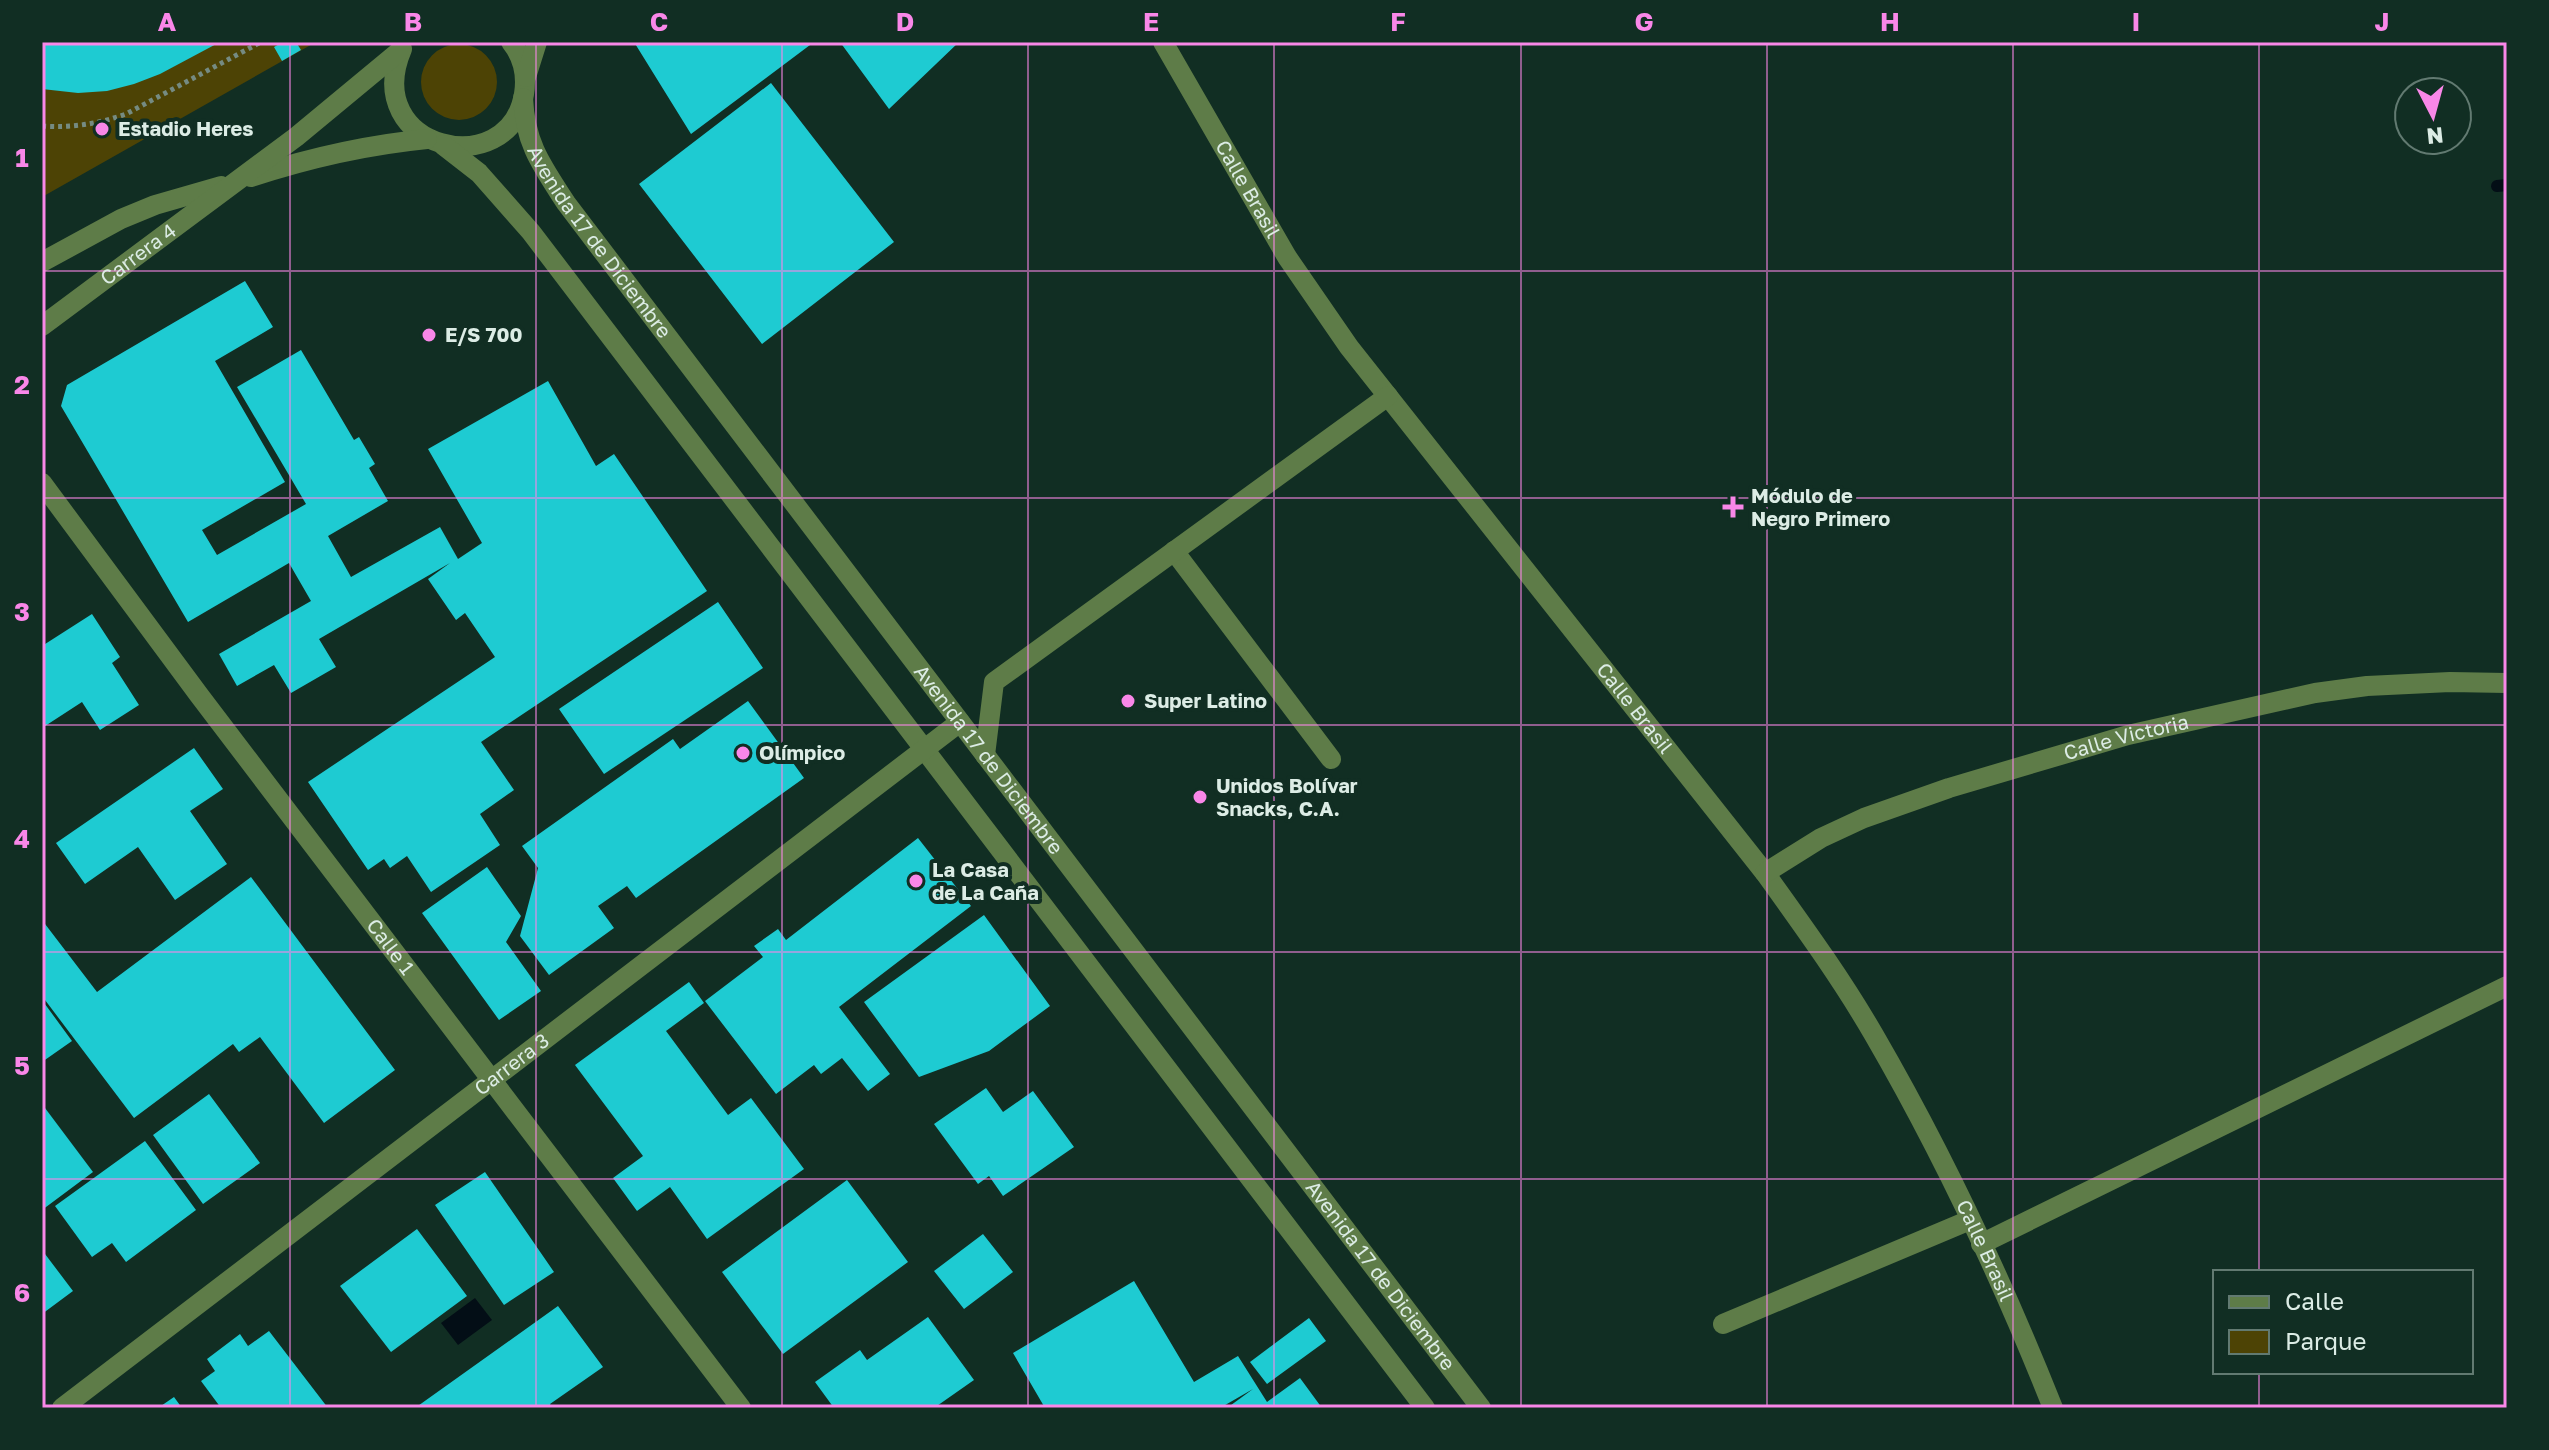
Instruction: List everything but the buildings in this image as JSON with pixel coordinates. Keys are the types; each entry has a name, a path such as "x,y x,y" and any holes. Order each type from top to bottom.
{"street":[{"path":"511,42 523,63 524,89"},
{"path":"524,89 537,42"},
{"name":"Calle Brasil","path":"1163,42 1287,257 1349,347 1765,873 1827,960 1874,1034 1951,1178 2015,1314 2053,1408"},
{"path":"404,46 395,66 393,82 395,99 412,129 486,179 531,232 1425,1408"},
{"name":"Carrera 4","path":"42,326 349,94 404,46"},
{"name":"Carrera 4","path":"235,182 326,155 391,143 435,142 459,147 477,145 506,128 517,114 524,89"},
{"name":"Avenida 17 de Diciembre","path":"524,89 524,119 530,143 566,203 1481,1408"},
{"path":"42,262 121,219 155,205 235,182"},
{"path":"985,755 994,682 1388,396"},
{"name":"Calle 1","path":"42,483 199,695 741,1408"},
{"path":"1174,551 1331,759"},
{"name":"Calle Victoria","path":"1765,873 1821,838 1864,818 1949,788 2128,735 2315,693 2367,686 2507,683"},
{"name":"Carrera 3","path":"62,1408 960,722"},
{"path":"1981,1244 2507,986"},
{"path":"1723,1324 1970,1220"}],"path":[{"path":"42,126 84,126 126,114 261,42"}],"green space":[{"name":"Estadio Heres","path":"42,42 316,42 42,197"},
{"path":"459,44 473,47 486,55 494,68 497,82 494,96 486,109 473,117 459,120 445,117 432,109 424,96 421,82 424,68 432,55 445,47"}],"shaded area":[{"path":"475,1298 492,1320 458,1345 441,1323"}],"waterway":[{"path":"2497,186 2507,185"}],"place":[{"name":"Estadio Heres","path":"102,129"},
{"name":"E/S 700","path":"429,335"},
{"name":"Módulo de Negro Primero","path":"1733,507"},
{"name":"Super Latino","path":"1128,701"},
{"name":"Olímpico","path":"743,753"},
{"name":"Unidos Bolívar Snacks, C.A.","path":"1200,797"},
{"name":"La Casa de La Caña","path":"916,881"}]}
